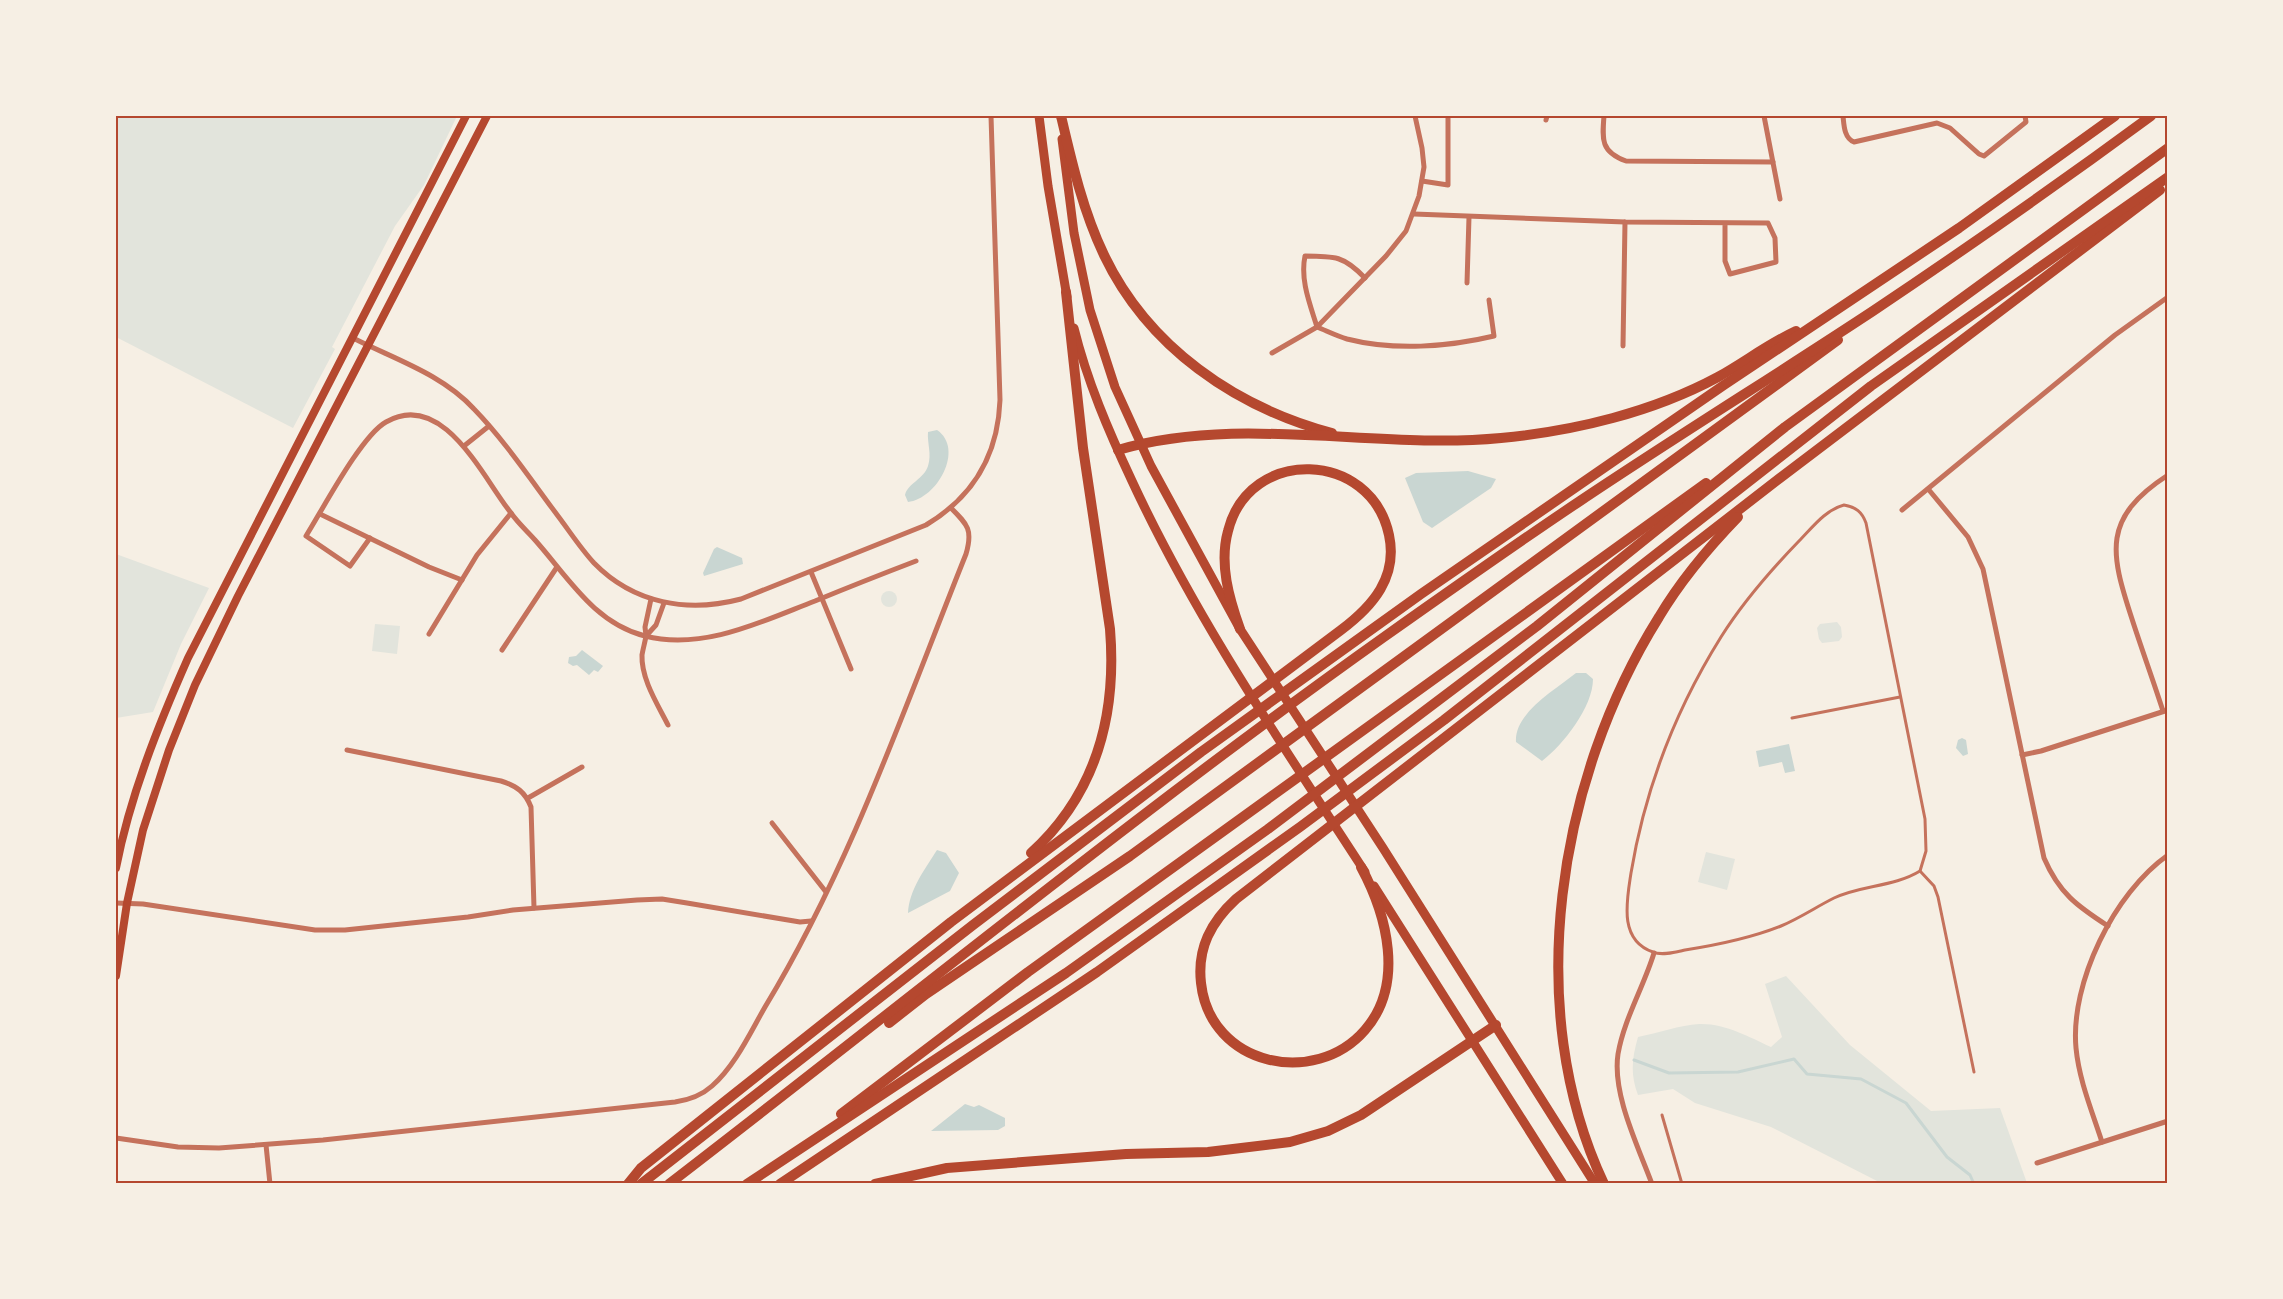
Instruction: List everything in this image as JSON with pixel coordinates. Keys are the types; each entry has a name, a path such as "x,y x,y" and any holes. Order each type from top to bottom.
{"highway":[{"path":"1060,116 1078,184 1095,235 1115,276 1155,330 1200,371 1241,398 1292,421 1355,438"},
{"path":"641,1184 973,925 1201,752 1421,594 1665,425 1959,228 2115,116"},
{"path":"669,1184 854,1042 1004,921 1383,638 1581,500 1875,309 2151,116"},
{"path":"747,1184 1028,972 1589,566 1785,428 2168,148"},
{"path":"780,1184 1097,972 1300,827 1481,691 1643,562 1871,386 2028,273 2168,177"},
{"path":"1361,867 1380,910 1388,953 1383,997 1378,1010 1364,1031 1342,1048 1303,1061 1287,1062 1256,1056 1228,1040 1214,1023 1207,1009 1200,974 1207,936 1220,914 1262,878 1780,478 2168,184"},
{"path":"951,922 1037,847 1064,817 1093,765 1106,726 1112,677 1110,629 1083,448 1066,292"},
{"path":"854,1042 887,1025 926,994 1130,856 1821,354 1875,309"},
{"path":"1118,450 1189,437 1266,434 1428,440 1500,438 1532,434 1597,421 1681,395 1719,377 1774,341 1826,317"},
{"path":"766,1170 1066,973 1268,829 1508,648 1785,428"},
{"path":"628,1184 641,1168 951,922 1369,607 1387,578 1391,549 1383,516 1361,488 1330,471 1297,469 1270,477 1247,494 1231,519 1225,545 1228,589 1240,629"},
{"path":"1604,1184 1583,1134 1574,1097 1560,1010 1558,962 1562,894 1582,795 1606,722 1624,681 1659,616 1710,546 1780,478"},
{"path":"875,1184 947,1168 1126,1154 1208,1152 1290,1142 1328,1131 1361,1115 1496,1025"}],"main road":[{"path":"116,868 126,825 151,747 188,658 466,116"},
{"path":"116,976 135,864 155,789 195,685 238,596 487,116"},
{"path":"1039,116 1066,292 1083,362 1118,450 1179,576 1243,684 1474,1041 1563,1184"},
{"path":"1060,116 1074,233 1090,310 1112,379 1141,444 1240,629 1496,1025 1595,1184"}],"street":[{"path":"353,338 430,375 449,387 474,408 595,564 624,587 664,603 699,606 741,599 913,531 951,508 970,488 988,457 998,428 1000,413 991,116"},
{"path":"1272,354 1317,327 1401,240 1414,214 1422,181 1422,148 1415,116"},
{"path":"1422,181 1448,185 1448,116"},
{"path":"1604,116 1604,144 1613,157 1626,161 1773,162"},
{"path":"1764,116 1780,199"},
{"path":"1843,116 1846,135 1854,142 1937,123 1950,128 1984,156 2026,122 2025,116"},
{"path":"1414,214 1469,218 1625,222 1768,223 1775,238 1776,262 1730,274 1725,261 1725,223"},
{"path":"1467,283 1469,218"},
{"path":"1623,346 1625,222"},
{"path":"1365,278 1350,262 1325,256 1305,256 1303,264 1306,295 1317,327 1347,339 1379,343 1424,346 1475,341 1494,336 1489,300"},
{"path":"1902,510 2115,335 2168,297"},
{"path":"370,538 350,566 306,536 353,459 375,430 385,422 406,414 430,419 465,446 511,513 574,588 598,613 620,627 646,636 678,640 725,633 756,624 916,561"},
{"path":"465,446 489,426"},
{"path":"2022,755 2041,752 2165,711 2120,580 2116,552 2117,535 2126,512 2143,491 2168,475"},
{"path":"1929,489 1968,537 1983,569 2040,844 2050,872 2071,900 2108,926"},
{"path":"116,1138 190,1148 266,1145 675,1102 697,1096 719,1079 739,1051 775,991 858,824 966,554 970,533 967,525 951,508"},
{"path":"429,634 477,555 511,513"},
{"path":"320,514 429,567 462,580"},
{"path":"502,650 557,567"},
{"path":"812,572 851,669"},
{"path":"651,599 642,655 648,682 668,725"},
{"path":"646,636 656,625 664,603"},
{"path":"346,750 501,781 520,790 528,798 531,807 534,908"},
{"path":"528,798 582,767"},
{"path":"772,823 826,892"},
{"path":"2102,1142 2079,1068 2075,1027 2083,980 2108,926 2135,886 2146,873 2168,855"},
{"path":"116,903 325,930 408,924 534,908 662,899 800,922 811,921"},
{"path":"1652,1184 1625,1109 1617,1066 1621,1044 1654,953"},
{"path":"2037,1163 2168,1121"},
{"path":"266,1145 270,1184"}],"lane":[{"path":"1851,506 1861,513 1866,523 1925,819 1926,851 1920,872 1904,879 1839,896 1785,924 1713,946 1654,953 1633,936 1628,923 1626,907 1641,824 1663,753 1692,689 1737,613 1781,559 1828,512 1836,508 1851,506"},
{"path":"1792,718 1900,697"},
{"path":"1920,872 1934,886 1938,897 1974,1071"},
{"path":"1662,1115 1682,1184"},
{"path":"1736,1184 1755,1184"}],"shaded area":[{"path":"116,116 457,116 424,185 395,226 332,347 335,349 293,428 116,337"},
{"path":"937,430 945,438 948,449 948,460 944,472 929,492 919,499 908,502 905,495 907,491 928,466 930,457 928,432"},
{"path":"1468,471 1496,479 1491,488 1432,528 1423,522 1405,478 1416,473"},
{"path":"717,547 742,558 743,564 704,576 703,573"},
{"path":"116,554 209,588 181,644 153,712 116,718"},
{"path":"889,591 895,593 897,599 895,605 889,607 883,605 881,599 883,593"},
{"path":"1837,622 1841,627 1842,637 1839,641 1822,643 1817,628 1820,624"},
{"path":"375,624 400,626 397,654 372,651"},
{"path":"582,650 603,666 598,672 594,670 589,675 577,665 573,666 568,663 569,657 576,656"},
{"path":"1576,673 1586,673 1593,679 1588,701 1575,725 1542,761 1516,742 1517,731 1537,703"},
{"path":"1962,738 1966,740 1968,754 1963,756 1956,748 1958,740"},
{"path":"1789,744 1795,771 1785,773 1782,762 1759,767 1756,751"},
{"path":"937,850 946,853 959,873 950,891 908,913 914,888"},
{"path":"1706,852 1735,859 1727,890 1698,882"},
{"path":"1786,976 1850,1045 1931,1111 2000,1108 2027,1183 1881,1183 1771,1127 1695,1103 1673,1089 1638,1095 1633,1066 1638,1037 1684,1026 1709,1024 1736,1031 1771,1047 1782,1037 1765,984"},
{"path":"965,1104 974,1107 979,1105 1005,1118 1005,1126 998,1130 931,1131"}],"waterway":[{"path":"1634,1060 1669,1073 1738,1072 1794,1059 1807,1074 1861,1079 1906,1103 1947,1157 1970,1175 1974,1184"}]}
